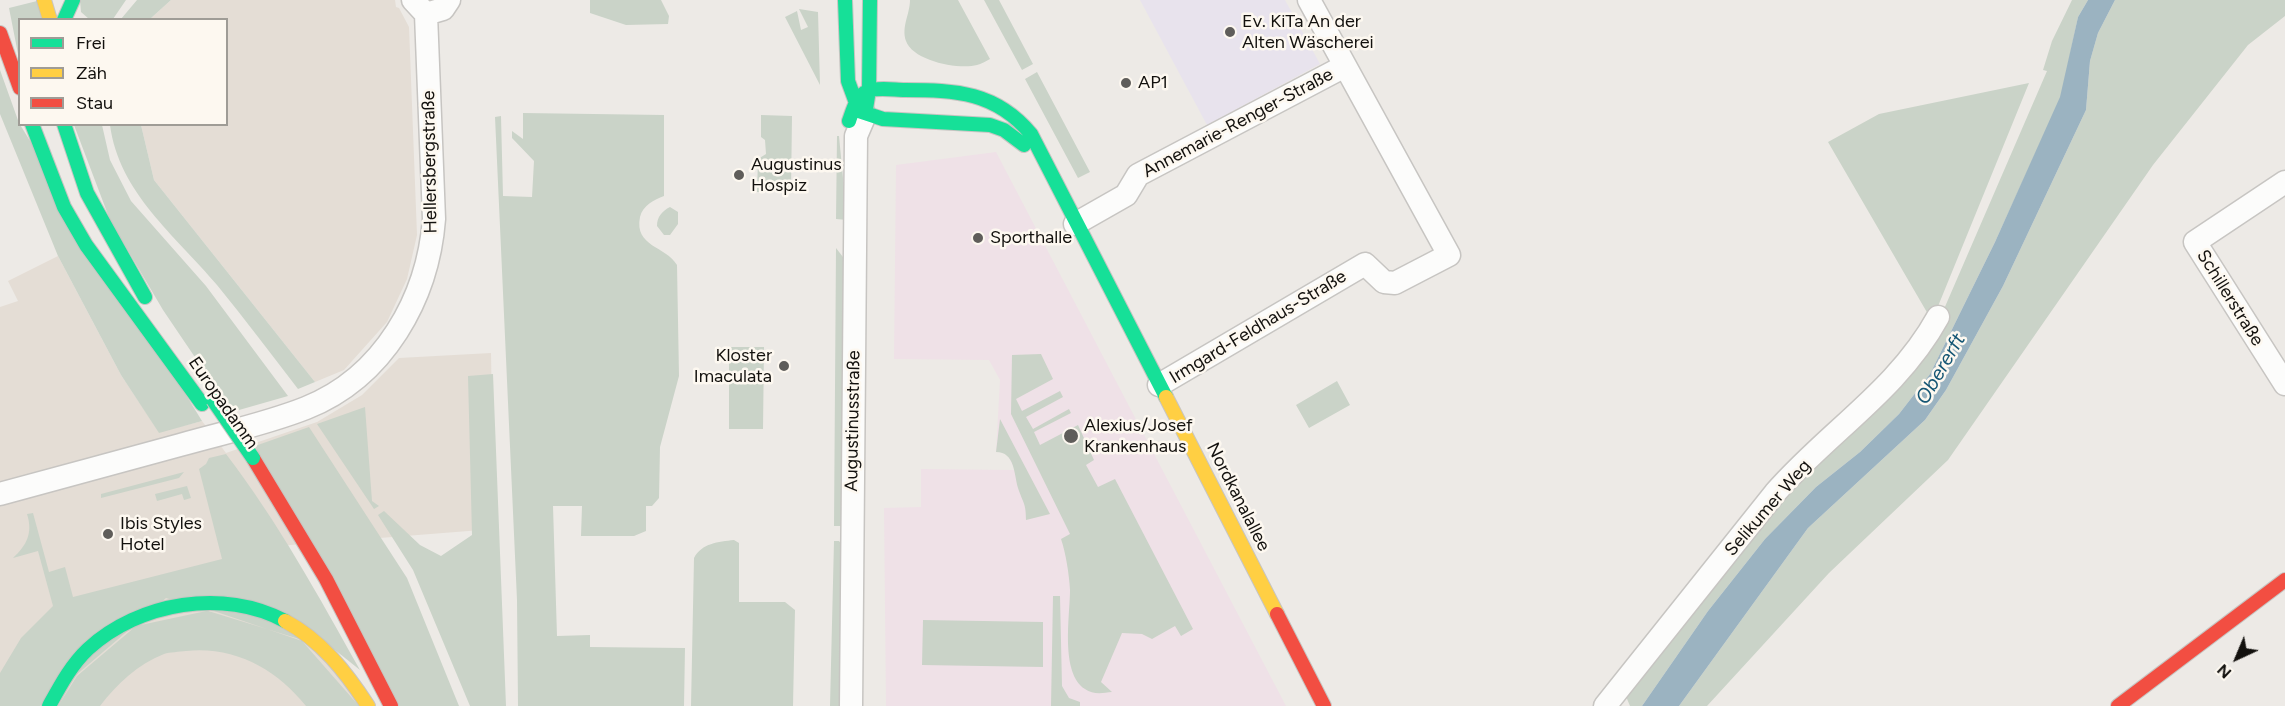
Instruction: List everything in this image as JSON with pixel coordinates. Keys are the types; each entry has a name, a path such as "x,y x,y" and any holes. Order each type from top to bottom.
{"main road":[{"path":"44,0 49,18"},
{"path":"65,18 73,0"},
{"path":"833,0 835,64 841,100 856,119"},
{"path":"845,0 848,72 856,119"},
{"path":"856,119 863,93 869,90 870,0"},
{"path":"0,33 18,82"},
{"name":"Nordkanalallee","path":"869,90 960,94 999,105 1016,117 1031,134 1044,155 1075,224 1324,706"},
{"name":"Nordkanalallee","path":"856,119 990,125 1015,137 1052,177"},
{"name":"Europadamm","path":"33,126 64,207 86,245 208,402 320,565 391,706"},
{"path":"65,126 75,165 86,193 155,312"},
{"name":"Europadamm","path":"166,330 208,402"},
{"name":"Europadamm","path":"248,459 328,600 380,706"},
{"path":"2118,706 2285,580"},
{"path":"49,706 65,677 83,654 104,635 159,608 192,602 220,601 250,607 280,618 301,631 322,646 368,706"}],"street":[{"name":"Hellersbergstraße","path":"0,494 307,408 356,378 377,357 397,333 413,306 432,251 434,219 419,7 443,9 450,0"},
{"path":"1309,0 1345,66"},
{"name":"Annemarie-Renger-Straße","path":"1075,224 1126,195 1138,175 1345,66"},
{"name":"Irmgard-Feldhaus-Straße","path":"1159,385 1365,264 1384,282 1395,283 1449,255 1345,66"},
{"name":"Augustinusstraße","path":"850,706 856,119"},
{"name":"Schillerstraße","path":"2285,182 2195,242 2285,384"},
{"name":"Selikumer Weg","path":"1605,706 1775,493 1792,474 1858,416 1899,373 1920,347 1938,317"}],"shaded area":[{"path":"80,0 126,0 114,18 88,18 81,12"},
{"path":"137,0 171,0 151,18 122,18"},
{"path":"171,0 395,0 396,7 399,8 409,27 417,235 407,279 387,322 344,370 315,382 154,180 141,126 228,126 228,18 151,18"},
{"path":"590,0 661,0 669,16 668,24 626,25 590,13"},
{"path":"910,0 958,0 990,59 977,65 959,66 937,62 918,54 910,48 905,36"},
{"path":"984,0 999,0 1033,64 1022,70"},
{"name":"Ev. KiTa An der Alten Wäscherei","path":"1140,0 1285,0 1320,64 1207,125"},
{"path":"2072,0 2088,0 2078,17 2061,97 1995,242 1930,374 1899,414 1860,452 1816,487 1765,539 1708,611 1642,706 1630,706 1625,694 1711,583 1941,316 2047,71 2043,70 2052,41"},
{"path":"2115,0 2285,0 2285,16 2248,45 2153,165 1948,460 1829,573 1707,706 1679,706 1808,528 1925,420 1946,390 2003,286 2086,110 2090,61 2098,33"},
{"path":"37,1 44,18 18,18 18,54 9,8"},
{"path":"799,9 818,12 820,85 785,17 797,11 801,30 808,27"},
{"path":"0,70 18,126 21,126 202,421 159,433 121,375 58,256 0,114"},
{"path":"1037,72 1090,172 1078,178 1025,79"},
{"path":"2029,83 1932,321 1828,142 1879,114"},
{"path":"523,113 664,115 664,196 646,206 640,217 639,227 646,240 677,265 679,376 660,447 659,498 652,506 646,506 646,531 634,536 581,536 582,506 553,506 557,636 590,635 590,647 685,648 684,706 518,706 517,600 495,117 501,116 503,196 532,197 534,161 512,138 512,131 523,139"},
{"path":"761,115 792,116 791,192 757,192 758,159 766,154 765,140 761,137"},
{"path":"74,126 102,126 110,160 131,201 206,286 288,396 232,412 163,310 110,220"},
{"path":"110,126 141,126 154,180 315,382 298,389 217,285 151,212 125,172 115,149"},
{"path":"837,136 839,136 847,220 836,219"},
{"name":"Alexius/Josef Krankenhaus","path":"996,152 1286,706 886,706 884,508 921,507 921,469 1015,470 1004,452 996,452 1000,380 989,360 894,359 896,165"},
{"path":"670,207 678,212 678,224 670,235 664,235 657,223 660,215"},
{"path":"836,248 846,261 844,526 834,526"},
{"path":"58,256 121,375 159,432 202,421 226,453 317,422 362,395 399,358 491,353 494,529 278,546 364,706 0,706 0,307 18,301 8,281"},
{"path":"729,347 764,347 763,429 729,429"},
{"path":"1041,354 1053,379 1016,399 1022,411 1060,391 1063,397 1026,417 1033,429 1069,409 1071,413 1034,432 1040,445 1078,425 1094,460 1086,465 1098,487 1115,479 1193,629 1181,636 1175,626 1152,639 1142,634 1122,633 1101,682 1112,692 1088,691 1077,681 1072,670 1068,643 1070,584 1061,539 1070,534 1011,414 1012,355"},
{"path":"493,374 506,706 470,706 413,570 378,515 384,511 420,545 441,556 472,535 468,376"},
{"path":"1337,381 1350,405 1309,428 1296,405"},
{"path":"365,407 372,501 379,506 374,509 317,424"},
{"path":"1000,419 1050,514 1026,520 1025,506 1013,465 1007,456 996,452"},
{"path":"309,427 407,578 459,706 398,706 255,446"},
{"path":"226,454 280,532 360,670 335,650 166,598 40,706 0,706 0,673 21,638 53,606 38,551 13,558 28,538 27,514 33,513 49,572 65,567 73,597 222,559 199,469 206,464 209,458"},
{"path":"184,472 179,478 101,498 101,494"},
{"path":"187,486 191,498 184,500 182,494 157,501 155,494"},
{"path":"734,540 739,543 739,602 785,602 795,610 793,706 691,706 694,558 706,546"},
{"path":"834,541 839,541 843,546 842,706 830,706"},
{"path":"1053,596 1060,596 1062,686 1069,698 1080,702 1080,706 1051,706"},
{"path":"211,610 302,641 359,706 306,706 268,671 238,656 204,650 169,653 154,658 129,676 100,706 58,706 77,676 136,626"},
{"path":"923,620 1043,622 1043,667 922,665"}],"water":[{"name":"Obererft","path":"2088,0 2115,0 2098,33 2090,61 2086,110 2003,286 1946,390 1925,420 1808,528 1679,706 1642,706 1708,611 1765,539 1816,487 1860,452 1899,414 1930,374 1995,242 2060,97 2078,17"}],"traffic: fast":[{"path":"65,18 73,0"},
{"path":"845,0 848,81 859,111 883,119 990,125 1004,130 1024,145"},
{"path":"866,109 869,90 870,0"},
{"path":"849,121 861,96 868,91 881,89 941,91 974,96 1004,109 1018,120 1031,134 1166,397"},
{"path":"33,126 64,207 86,245 202,404"},
{"path":"65,126 87,193 145,297"},
{"path":"213,400 253,458"},
{"path":"49,706 82,655 109,633 132,620 183,605 209,603 236,605 261,611 285,621"}],"traffic: slow":[{"path":"44,0 49,18"},
{"path":"1166,397 1277,614"},
{"path":"285,621 310,638 332,658 368,706"}],"traffic: jam":[{"path":"0,33 18,82"},
{"path":"253,458 326,579 391,706"},
{"path":"2118,706 2285,580"},
{"path":"1277,614 1324,706"}],"place":[{"name":"Ev. KiTa An der Alten Wäscherei","path":"1230,32"},
{"name":"AP1","path":"1126,83"},
{"name":"Augustinus Hospiz","path":"739,175"},
{"name":"Sporthalle","path":"978,238"},
{"name":"Kloster Imaculata","path":"784,366"},
{"name":"Alexius/Josef Krankenhaus","path":"1071,436"},
{"name":"Ibis Styles Hotel","path":"108,534"}]}
